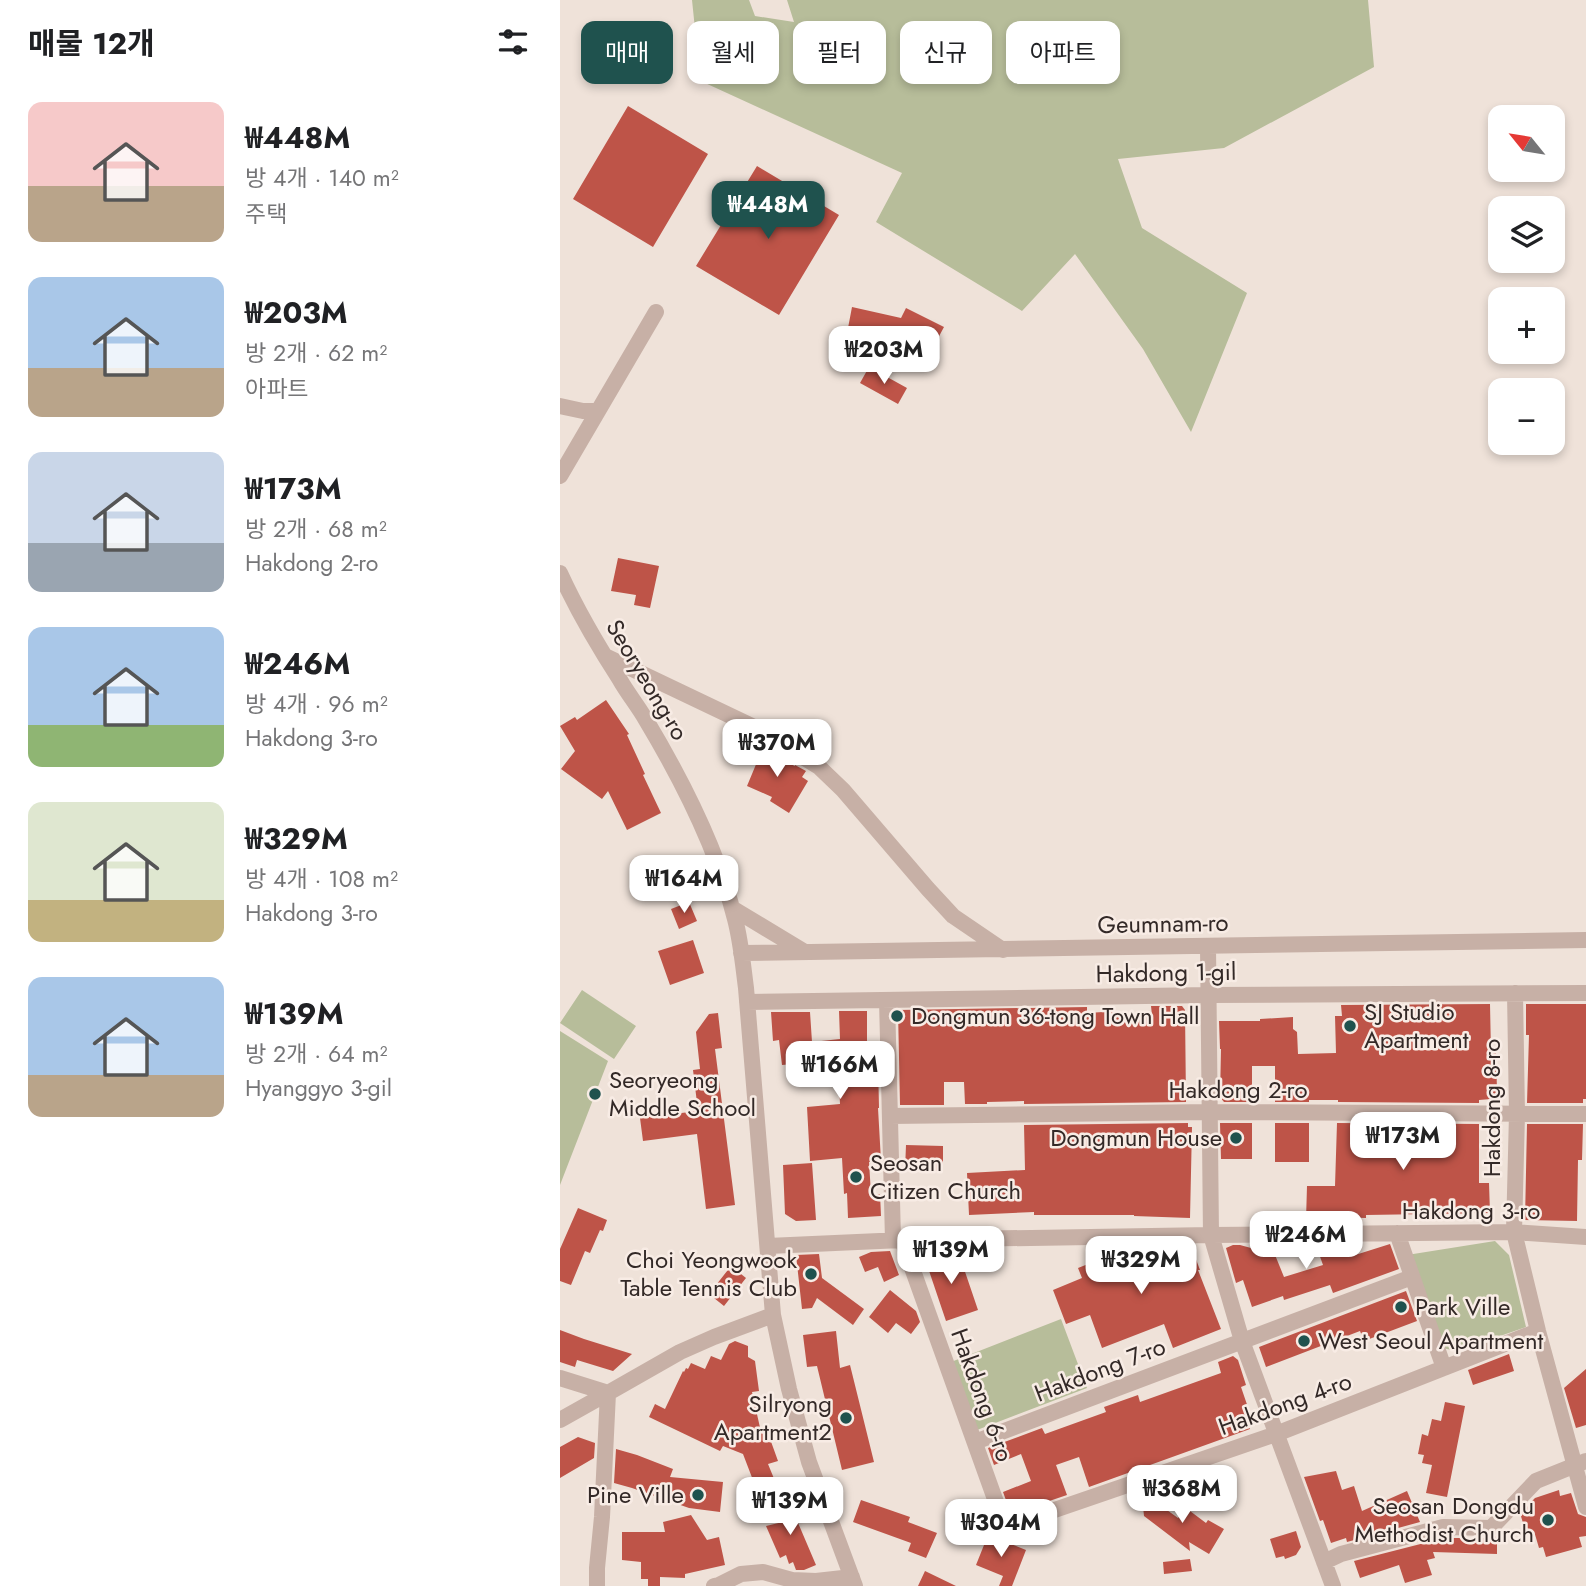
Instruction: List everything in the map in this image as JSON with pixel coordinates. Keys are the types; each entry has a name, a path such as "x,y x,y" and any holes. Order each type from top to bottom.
{"street":[{"path":"560,476 656,312"},
{"path":"560,406 583,411 595,417"},
{"path":"560,451 595,417"},
{"name":"Seoryeong-ro","path":"560,573 583,619 644,717 680,782 712,850 732,908 747,1002 774,1315 789,1389 809,1462 854,1581"},
{"path":"605,656 757,728 819,767 843,790 953,916 1003,950"},
{"path":"732,908 807,953"},
{"name":"Geumnam-ro","path":"741,953 1586,940"},
{"path":"1208,946 1211,1235 1241,1341 1333,1586"},
{"name":"Hakdong 8-ro","path":"1514,993 1517,1114 1514,1232 1538,1331 1580,1464 1586,1507"},
{"name":"Hakdong 1-gil","path":"747,1002 1586,993"},
{"name":"Hakdong 6-ro","path":"887,1000 897,1240 1005,1527"},
{"name":"Hakdong 2-ro","path":"890,1116 1210,1112 1586,1114"},
{"name":"Hakdong 3-ro","path":"768,1246 897,1240 1211,1235 1514,1232 1586,1237"},
{"path":"1397,1233 1444,1368"},
{"name":"Hakdong 7-ro","path":"975,1442 1412,1278"},
{"path":"560,1420 680,1352 774,1315"},
{"name":"Hakdong 4-ro","path":"1005,1527 1276,1434 1538,1331"},
{"path":"560,1378 608,1393"},
{"path":"597,1586 608,1393"},
{"path":"1324,1562 1341,1554 1443,1527 1491,1528 1536,1481 1580,1464"},
{"path":"714,1586 741,1574 763,1572 792,1580 854,1581"}],"green space":[{"path":"692,0 749,0 755,16 793,22 793,84 886,84 886,21 794,21 787,0 1368,0 1374,67 1224,148 1118,159 1142,228 1247,293 1191,432 1143,349 1075,254 1022,311 876,222 902,173 707,84 779,84 779,21 694,21"},
{"path":"582,990 636,1026 614,1059 560,1023"},
{"path":"560,1031 608,1061 560,1185"},
{"path":"1495,1241 1509,1255 1526,1327 1457,1351 1442,1348 1407,1255"},
{"path":"1061,1319 1087,1388 977,1430 951,1362"}],"building":[{"path":"628,106 708,154 653,247 573,199"},
{"path":"757,166 839,215 779,315 696,266"},
{"path":"852,307 901,318 906,308 944,327 923,366 886,348 892,337 848,328"},
{"path":"869,367 907,388 898,404 860,383"},
{"path":"618,558 659,566 650,608 634,605 636,595 611,591"},
{"path":"606,700 629,734 627,735 645,774 643,775 661,813 627,830 608,791 602,799 561,769 575,751 560,726 575,717 577,720"},
{"path":"758,742 769,748 766,754 806,771 802,777 808,781 789,813 770,801 772,797 747,786 757,762 750,759"},
{"path":"689,902 697,921 679,929 671,909"},
{"path":"693,940 704,973 670,985 658,951"},
{"path":"1490,1004 1491,1053 1496,1053 1497,1091 1491,1099 1479,1100 1479,1103 1338,1100 1275,1102 1275,1066 1252,1066 1252,1102 1224,1102 1220,1097 1219,1021 1260,1021 1293,1017 1298,1054 1336,1053 1335,1016 1342,1016 1341,1005"},
{"path":"1526,1004 1586,1004 1586,1099 1583,1099 1583,1103 1527,1103 1529,1035 1526,1035"},
{"path":"1151,1006 1182,1006 1185,1010 1186,1102 1024,1104 1024,1101 965,1104 964,1082 944,1082 944,1105 900,1105 898,1010 1087,1007 1087,1013 1119,1011 1119,1015 1152,1015"},
{"path":"839,1011 867,1011 867,1063 878,1063 881,1161 869,1162 871,1194 880,1194 881,1216 848,1218 842,1158 810,1161 807,1107 840,1104 838,1060 782,1065 779,1040 773,1041 771,1012 810,1012 812,1042 840,1039"},
{"path":"718,1013 722,1048 715,1049 735,1205 706,1209 697,1134 643,1141 640,1118 698,1111 693,1070 700,1069 696,1032 709,1014"},
{"path":"1188,1123 1188,1127 1192,1127 1190,1218 1034,1215 1034,1212 969,1215 967,1173 1025,1170 1024,1125"},
{"name":"Dongmun House","path":"1220,1123 1252,1123 1252,1159 1221,1159"},
{"path":"1275,1123 1309,1123 1309,1162 1275,1162"},
{"path":"1337,1123 1479,1124 1479,1183 1489,1183 1490,1213 1366,1215 1366,1218 1329,1217 1329,1220 1306,1220 1307,1186 1335,1186"},
{"path":"1527,1124 1583,1124 1582,1160 1578,1160 1577,1221 1525,1220"},
{"path":"906,1145 943,1146 943,1171 905,1170"},
{"path":"812,1163 816,1220 796,1221 785,1214 783,1165"},
{"path":"578,1208 607,1220 590,1253 585,1251 571,1285 560,1281 560,1249"},
{"path":"1338,1244 1348,1244 1352,1256 1390,1244 1399,1269 1333,1293 1330,1285 1284,1300 1283,1296 1252,1307 1243,1280 1236,1283 1226,1248 1233,1245 1251,1248 1271,1245 1284,1277 1323,1265 1318,1251"},
{"path":"1168,1246 1191,1246 1221,1329 1173,1348 1164,1324 1102,1348 1090,1315 1066,1324 1053,1290 1082,1278 1078,1268 1131,1247 1139,1247 1143,1256"},
{"path":"937,1250 942,1263 960,1257 978,1310 946,1321 923,1253"},
{"path":"890,1251 899,1275 884,1282 878,1267 865,1272 859,1257 871,1252"},
{"path":"819,1254 822,1278 864,1309 853,1325 817,1298 812,1308 802,1309 796,1255"},
{"path":"731,1266 746,1278 724,1306 709,1294"},
{"path":"890,1290 916,1311 920,1322 911,1334 896,1323 888,1333 869,1317"},
{"path":"1406,1291 1417,1321 1364,1341 1360,1331 1266,1367 1259,1347"},
{"path":"560,1330 632,1354 613,1371 577,1360 575,1367 560,1362"},
{"name":"Silryong Apartment2","path":"836,1331 840,1368 850,1365 874,1462 842,1470 817,1366 807,1367 803,1335"},
{"path":"735,1341 748,1346 748,1357 755,1361 759,1391 752,1392 761,1432 769,1436 778,1461 768,1464 775,1481 756,1488 743,1454 723,1446 720,1451 649,1417 655,1404 665,1409 683,1371 688,1369 691,1363 705,1369 711,1356 721,1360 729,1344"},
{"path":"1509,1354 1514,1371 1473,1385 1468,1370"},
{"path":"1233,1356 1238,1360 1246,1385 1241,1387 1254,1425 1249,1426 1250,1429 1089,1487 1079,1457 1056,1465 1067,1495 1011,1514 1003,1492 1031,1481 1021,1454 994,1465 988,1448 1042,1428 1045,1434 1106,1412 1104,1407 1138,1395 1140,1402 1221,1373 1218,1362"},
{"path":"1586,1369 1586,1425 1576,1428 1564,1388"},
{"path":"1445,1402 1465,1406 1447,1497 1426,1493 1432,1465 1422,1463 1424,1455 1418,1454 1422,1434 1428,1436 1432,1419 1441,1421"},
{"path":"578,1437 595,1443 594,1458 560,1478 560,1447"},
{"path":"616,1449 673,1469 670,1477 723,1482 720,1512 689,1508 614,1483"},
{"path":"1336,1471 1342,1490 1354,1486 1362,1511 1407,1491 1420,1522 1347,1542 1346,1538 1331,1543 1304,1477"},
{"name":"Seosan Dongdu Methodist Church","path":"1559,1490 1560,1496 1571,1493 1578,1514 1586,1517 1586,1536 1579,1537 1582,1547 1546,1557 1543,1547 1539,1548 1534,1531 1526,1533 1520,1513 1530,1506 1535,1498"},
{"path":"1159,1495 1160,1505 1178,1518 1186,1508 1206,1523 1208,1520 1224,1529 1209,1554 1189,1542 1190,1551 1144,1516 1142,1497"},
{"path":"787,1497 816,1565 804,1570 796,1570 793,1562 789,1564 786,1555 780,1558 766,1526 795,1519 775,1517 771,1509 777,1501"},
{"path":"861,1500 910,1517 908,1522 937,1533 926,1558 908,1551 911,1543 853,1522"},
{"path":"691,1515 707,1540 719,1537 725,1565 685,1574 685,1578 660,1577 660,1586 648,1586 648,1579 641,1579 641,1562 622,1560 622,1532 665,1532 663,1522"},
{"path":"1296,1531 1301,1547 1296,1555 1285,1559 1284,1556 1276,1558 1270,1539"},
{"path":"988,1535 1026,1550 1012,1586 999,1586 1003,1576 976,1565"},
{"path":"1497,1536 1497,1554 1433,1552 1435,1558 1427,1560 1432,1575 1405,1583 1399,1565 1360,1578 1354,1561 1444,1538"},
{"path":"1190,1559 1192,1571 1164,1574 1163,1562"},
{"path":"925,1571 956,1586 918,1586"}],"place":[{"name":"Dongmun 36-tong Town Hall","path":"897,1016"},
{"name":"SJ Studio Apartment","path":"1350,1026"},
{"name":"Seoryeong Middle School","path":"595,1094"},
{"name":"Dongmun House","path":"1236,1138"},
{"name":"Seosan Citizen Church","path":"856,1177"},
{"name":"Choi Yeongwook Table Tennis Club","path":"811,1274"},
{"name":"Park Ville","path":"1401,1307"},
{"name":"West Seoul Apartment","path":"1304,1341"},
{"name":"Silryong Apartment2","path":"846,1418"},
{"name":"Pine Ville","path":"698,1495"},
{"name":"Seosan Dongdu Methodist Church","path":"1548,1520"}]}
